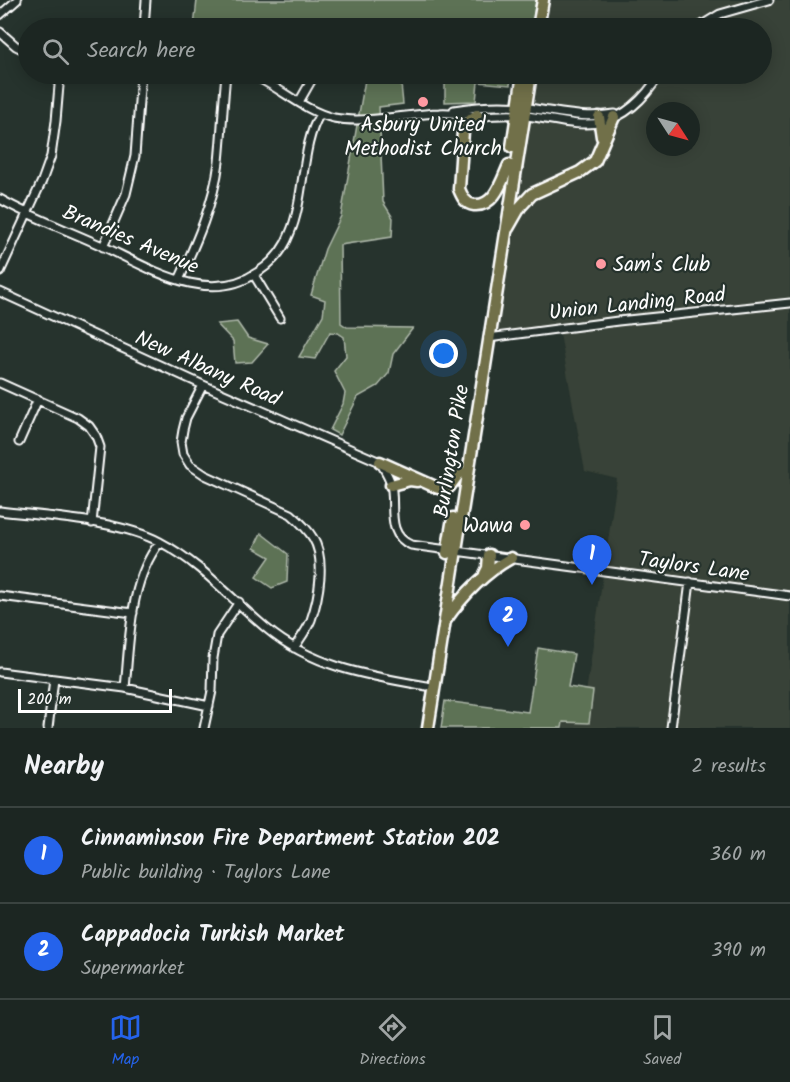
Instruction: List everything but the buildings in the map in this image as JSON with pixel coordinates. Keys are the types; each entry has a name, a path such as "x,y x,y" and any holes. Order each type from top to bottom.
{"highway":[{"path":"533,18 536,0"},
{"path":"540,18 543,0"},
{"name":"Burlington Pike","path":"420,728 505,234 523,84"},
{"name":"Burlington Pike","path":"428,728 444,624 460,472 509,165 528,84"},
{"path":"477,115 467,123 464,131 459,189 462,197 469,204 477,205 491,199 509,165"},
{"path":"505,234 520,207 532,194 588,168 595,161 617,115"},
{"path":"599,120 602,144"},
{"path":"380,462 420,481 444,489 460,472"},
{"path":"391,485 410,480 420,481"},
{"path":"484,577 488,568 489,555"},
{"path":"444,624 459,602 484,577 495,567 511,558"}],"street":[{"path":"0,15 16,0"},
{"path":"145,18 146,0"},
{"path":"713,18 769,0"},
{"path":"0,32 18,47"},
{"path":"0,272 42,181 51,156 59,84"},
{"path":"103,247 126,194 135,156 140,84"},
{"path":"179,280 190,257 213,193 219,163 224,84"},
{"path":"268,84 320,114 352,120 486,106 583,123 617,115 645,96 653,84"},
{"path":"299,102 309,84"},
{"path":"440,112 477,115 521,111"},
{"name":"Brandies Avenue","path":"0,199 192,285 211,287 229,285 254,275 273,260 290,233 312,133 320,114"},
{"path":"254,275 280,318"},
{"name":"New Albany Road","path":"0,292 203,385 380,462"},
{"name":"Union Landing Road","path":"488,338 618,321 790,303"},
{"path":"0,383 78,418 89,426 96,436 100,453 92,523"},
{"path":"203,385 186,418 181,442 183,454 190,465 205,475 291,514 303,524 316,544 320,565 317,600 311,620 294,648"},
{"path":"19,442 38,399"},
{"path":"380,462 391,485"},
{"name":"Taylors Lane","path":"391,485 393,525 397,535 411,545 790,596"},
{"path":"0,511 92,523 139,533 160,542 192,561 266,629 294,648 330,665 368,676 427,686"},
{"path":"125,688 133,613 146,564 160,542"},
{"path":"671,728 690,582"},
{"path":"0,596 133,613"},
{"path":"204,728 209,706 217,635 239,603"},
{"path":"0,672 125,688 209,706"},
{"path":"48,728 54,679"}],"shaded area":[{"path":"543,0 790,0 790,728 561,728 563,714 583,714 617,479 585,471 559,328 488,338 529,84 772,84 772,18 540,18"}],"green space":[{"path":"197,0 536,0 533,18 195,18"},
{"path":"364,84 401,84 403,104 379,107 383,202 393,218 392,237 340,245 341,323 347,327 413,328 393,354 389,373 378,386 358,397 339,435 330,430 343,404 345,393 334,371 346,356 344,337 330,332 315,359 299,357 323,315 325,300 311,295 325,249 341,216"},
{"path":"445,84 478,84 476,101 445,102"},
{"path":"237,322 248,338 268,344 252,362 235,363 233,341 217,324"},
{"path":"261,533 288,554 287,582 272,588 256,577 270,557 254,548"},
{"path":"538,648 574,654 568,687 593,691 589,723 563,722 562,728 441,728 445,701 528,712"}],"place":[{"name":"Asbury United Methodist Church","path":"423,102"},
{"name":"Sam's Club","path":"601,264"},
{"name":"Wawa","path":"525,525"},
{"name":"Cinnaminson Fire Department Station 202","path":"592,585"},
{"name":"Cappadocia Turkish Market","path":"508,647"}]}
